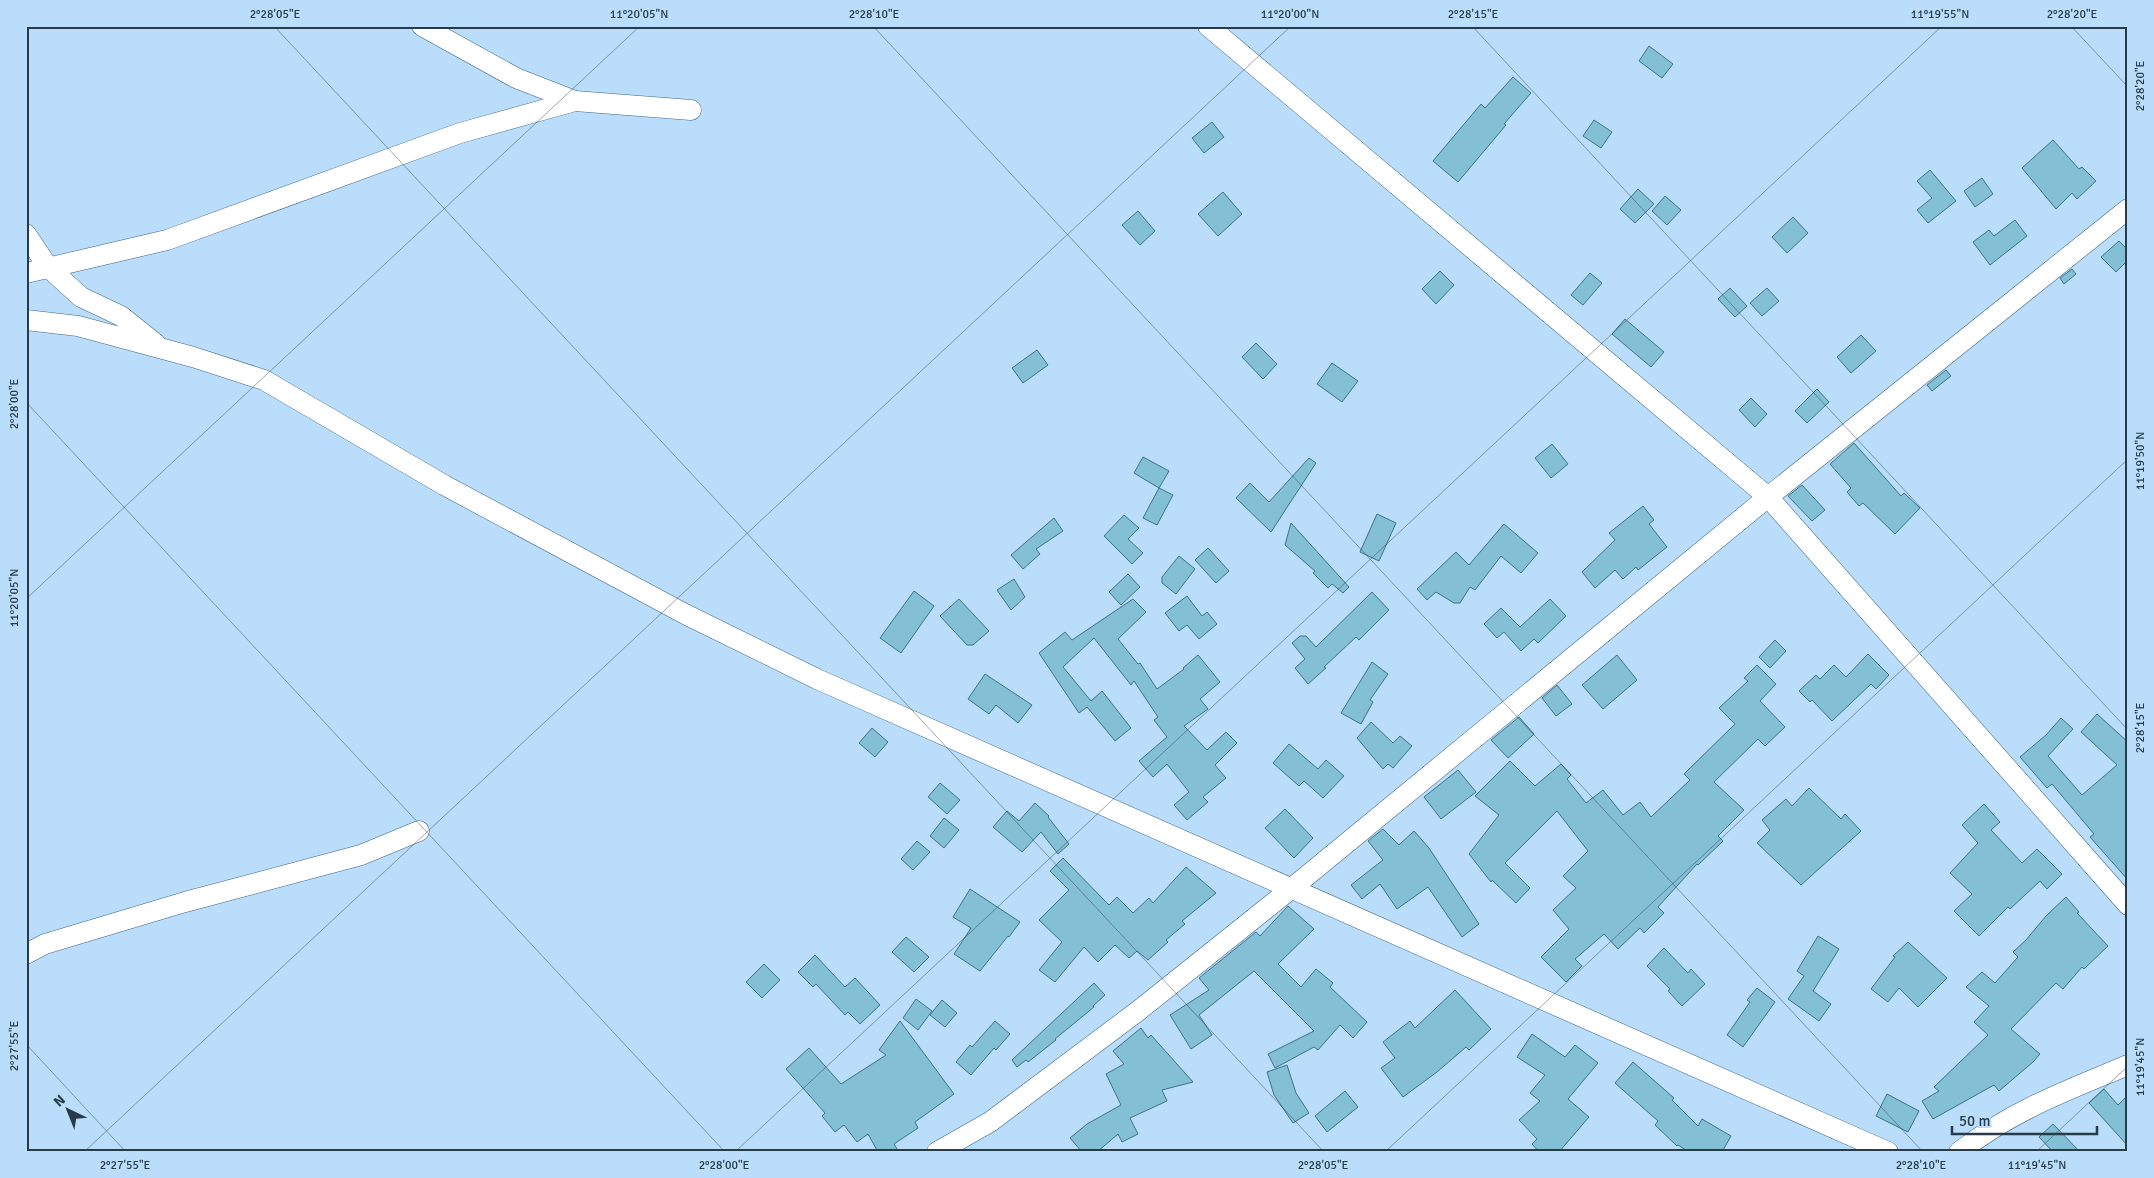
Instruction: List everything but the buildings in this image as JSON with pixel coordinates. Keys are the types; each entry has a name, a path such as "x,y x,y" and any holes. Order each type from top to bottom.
{"street":[{"path":"422,26 516,78 575,101 692,110"},
{"path":"1208,26 1768,497 2128,905"},
{"path":"26,273 167,240 460,133 575,101"},
{"path":"937,1152 990,1122 1138,1011 1292,888 1768,497 2128,209"},
{"path":"26,234 48,267 81,297 121,316 162,349"},
{"path":"26,320 78,326 264,380 444,484 685,614 818,679 1888,1152"},
{"path":"26,954 45,944 185,902 361,855 419,831"},
{"path":"1959,1152 1985,1132 2027,1107 2128,1066"}]}
